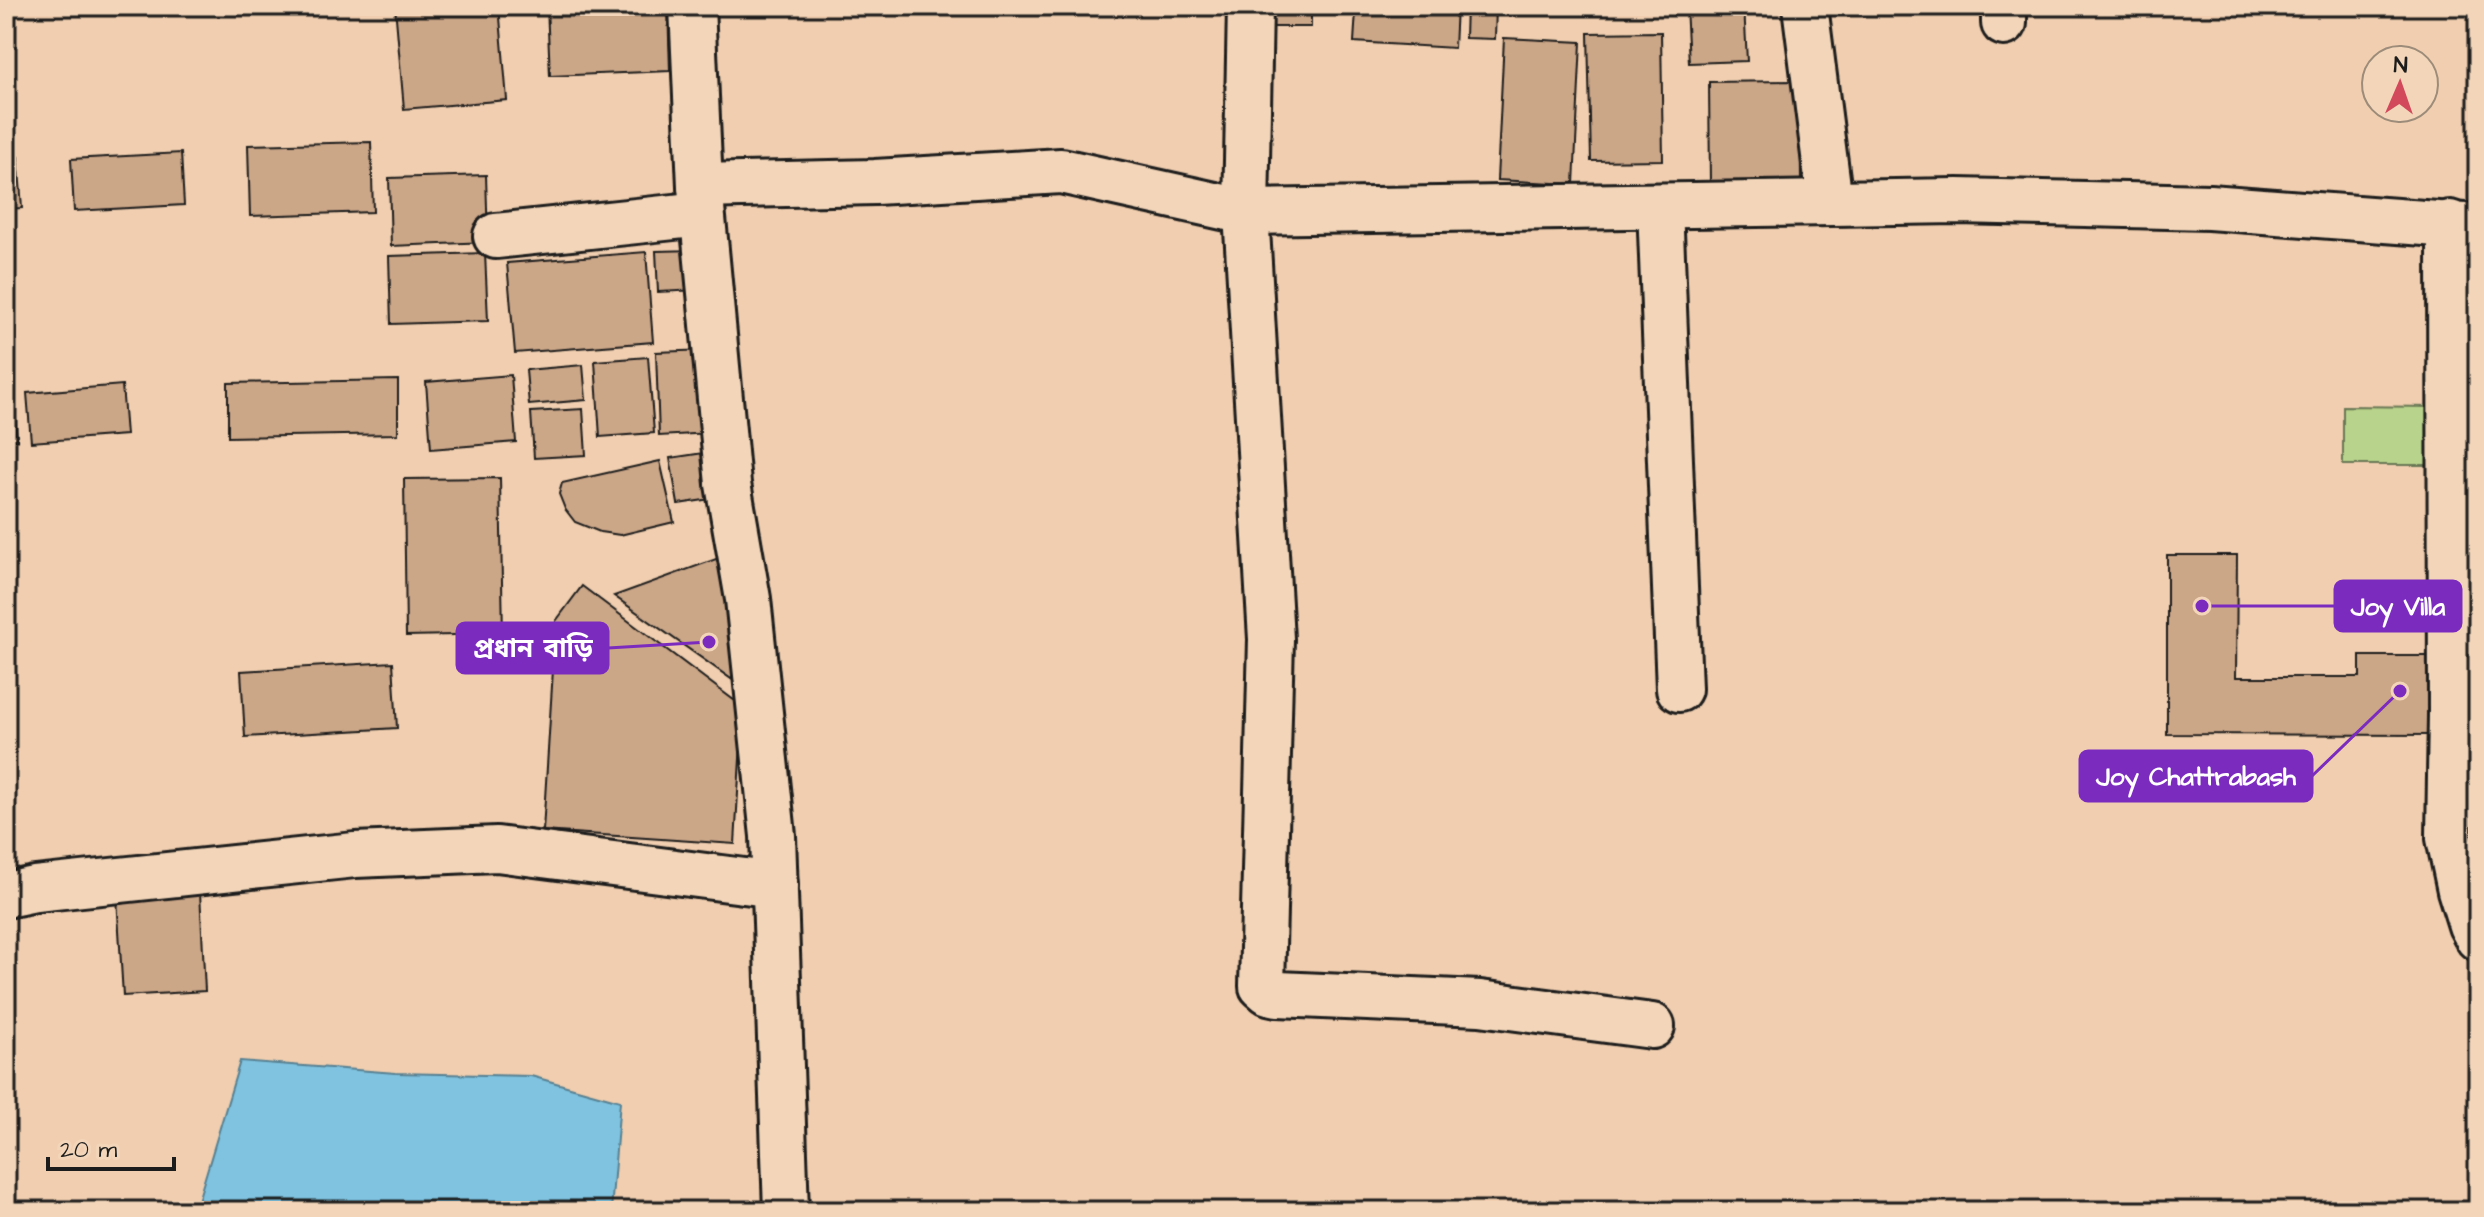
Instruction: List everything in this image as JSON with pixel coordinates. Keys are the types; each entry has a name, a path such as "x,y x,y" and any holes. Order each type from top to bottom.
{"street":[{"path":"692,6 701,200 728,484 748,599 761,710 775,885 786,1211"},
{"path":"1250,6 1246,212 1271,639 1262,986 1278,994 1480,1003 1652,1026"},
{"path":"1805,6 1830,202"},
{"path":"496,236 701,200 875,182 1061,171 1246,212 1958,201 2209,207 2464,225 2449,838 2460,890 2478,938"},
{"path":"1660,206 1679,689"},
{"path":"6,895 35,889 355,855 497,849 775,885"}],"green space":[{"path":"2343,406 2435,407 2434,465 2343,465"}],"water":[{"path":"240,1061 396,1073 531,1076 620,1101 611,1211 195,1211"}],"building":[{"path":"395,6 499,6 507,100 404,109"},
{"path":"547,6 668,6 670,71 550,76"},
{"path":"1264,6 1311,6 1311,27 1264,27"},
{"path":"1380,6 1456,6 1454,48 1354,42 1356,11 1380,12"},
{"path":"1466,6 1496,6 1495,39 1465,38"},
{"path":"1686,6 1744,6 1747,61 1689,63"},
{"path":"1661,32 1663,160 1591,161 1588,33"},
{"path":"1504,38 1581,42 1574,184 1497,180"},
{"path":"1800,81 1801,183 1710,184 1709,82"},
{"path":"371,142 373,212 250,216 248,145"},
{"path":"181,153 184,205 74,211 71,159"},
{"path":"18,156 22,208 6,209 6,157"},
{"path":"486,175 488,242 391,246 389,178"},
{"path":"697,250 699,290 658,292 656,251"},
{"path":"646,252 653,342 515,353 507,263"},
{"path":"485,253 488,321 391,324 389,256"},
{"path":"2468,328 2478,329 2478,420 2463,420"},
{"path":"707,350 711,433 659,436 656,352"},
{"path":"648,357 654,433 600,437 595,361"},
{"path":"583,365 586,400 529,405 526,370"},
{"path":"511,375 516,442 431,449 426,382"},
{"path":"398,380 398,434 228,437 228,383"},
{"path":"122,385 126,435 31,442 27,393"},
{"path":"13,394 17,440 6,441 6,395"},
{"path":"583,409 586,455 534,458 531,412"},
{"path":"2462,432 2478,433 2478,533 2460,533"},
{"path":"717,451 724,497 678,504 670,458"},
{"path":"660,461 674,522 620,535 600,532 575,522 565,509 559,494 562,483"},
{"path":"500,478 503,634 406,636 404,479"},
{"path":"727,555 744,688 614,596"},
{"path":"2167,555 2237,555 2236,677 2360,677 2360,656 2437,656 2437,735 2167,734"},
{"path":"582,586 743,707 735,844 543,831 556,621"},
{"path":"2466,634 2478,635 2478,716 2462,715"},
{"path":"393,662 397,728 245,737 241,671"},
{"path":"200,892 205,991 123,996 117,897"}],"place":[{"name":"Joy Villa","path":"2202,606"},
{"name":"প্রধান বাড়ি","path":"709,642"},
{"name":"Joy Chattrabash","path":"2400,691"}]}
